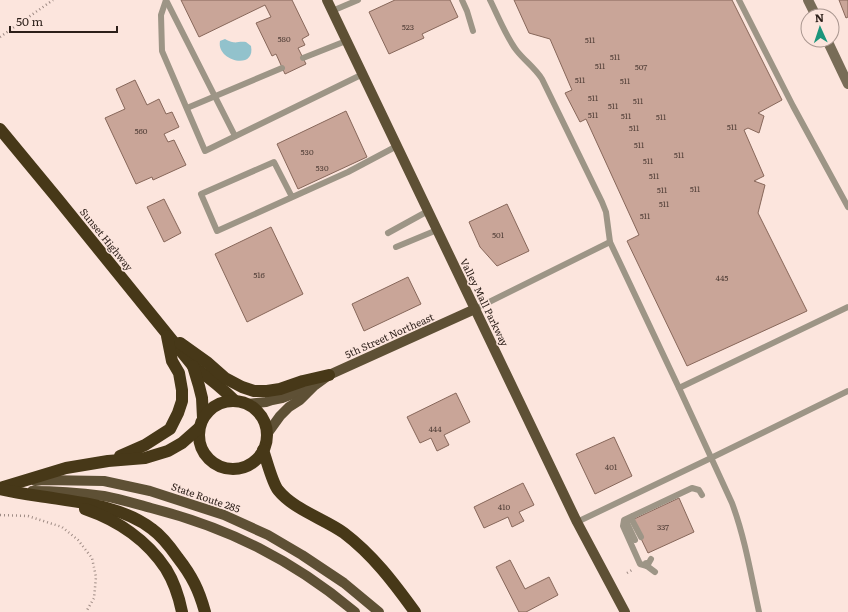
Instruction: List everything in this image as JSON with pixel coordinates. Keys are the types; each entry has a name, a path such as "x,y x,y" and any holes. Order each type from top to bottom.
{"highway":[{"name":"Sunset Highway","path":"0,129 193,366 210,378 235,401"},
{"path":"166,333 208,363 225,378 242,387 254,391 280,389 303,381 329,375"},
{"path":"108,461 146,445 170,429 178,413 182,401 182,390 179,374 172,361 166,333"},
{"name":"Sunset Highway","path":"193,366 202,398 201,423"},
{"path":"0,489 66,468 108,461 144,458 168,451 182,443 201,423 211,408 222,402 242,402 256,409 262,416 266,425 267,442 264,450 256,460 246,467 234,469 222,467 211,461 203,452 199,440 201,423"},
{"path":"264,450 278,490 290,501 344,533 359,546 394,582 415,612"},
{"path":"0,489 40,502 64,504 84,509 105,517 125,528 145,544 156,555 166,569 177,592 182,612"},
{"path":"0,489 104,507 139,520 163,538 183,564 196,584 205,612"}],"main road":[{"name":"Valley Mall Parkway","path":"327,0 577,522 625,612"},
{"name":"5th Street Northeast","path":"267,434 280,416 289,407 300,400 314,386 329,375 475,309"},
{"name":"5th Street Northeast","path":"248,404 282,398 314,386"},
{"name":"State Route 285","path":"0,489 13,484 43,480 104,481 150,491 209,509 250,526 286,545 338,580 380,612"},
{"path":"0,489 54,491 104,496 168,512 206,524 244,540 279,558 313,580 355,612"}],"street":[{"path":"831,48 848,84"}],"lane":[{"path":"166,0 235,136"},
{"path":"166,0 161,15 162,51 205,151 362,74"},
{"path":"332,11 358,0"},
{"path":"462,0 473,31"},
{"path":"490,0 511,42 542,79 602,202 606,212 610,242 732,503 739,522 759,612"},
{"path":"739,0 793,106 848,207"},
{"path":"303,58 346,41"},
{"path":"186,108 282,68"},
{"path":"292,198 274,162 201,194 216,231 292,198 348,172 397,146"},
{"path":"388,233 428,211"},
{"path":"396,247 437,230"},
{"path":"475,309 610,242"},
{"path":"679,388 848,307"},
{"path":"577,522 848,391"},
{"path":"655,572 648,562 640,564 623,526 624,520 692,488 699,490 702,495"},
{"path":"630,518 638,538"}],"path":[{"path":"0,37 53,0"},
{"path":"0,515 28,516 62,527 78,540 92,558 96,577 94,598 86,612"},
{"path":"627,573 632,570"}],"water":[{"path":"225,39 234,42 246,42 251,46 251,54 248,59 242,61 236,60 229,58 224,54 220,48 220,41"}],"building":[{"path":"181,0 292,0 309,35 302,39 305,45 298,48 306,64 285,74 276,54 272,56 256,23 271,17 265,5 199,37"},
{"path":"395,0 450,0 458,17 422,34 424,38 389,54 369,12"},
{"path":"514,0 732,0 782,100 758,113 764,116 759,133 748,128 744,130 764,176 754,181 765,185 758,213 807,311 687,366 627,241 639,235 586,119 580,122 565,93 572,90 550,39 529,33"},
{"path":"839,0 848,0 848,17 846,18"},
{"path":"135,80 147,105 159,99 166,114 172,112 179,127 164,134 168,142 174,140 186,165 153,180 152,177 136,184 105,118 125,109 116,89"},
{"path":"346,111 367,157 298,189 277,144"},
{"path":"164,199 181,233 164,242 147,207"},
{"path":"507,204 529,251 497,266 480,247 469,222"},
{"path":"271,227 303,294 247,322 215,254"},
{"path":"408,277 421,304 364,331 352,304"},
{"path":"456,393 470,422 444,435 449,445 437,451 431,438 420,443 407,417"},
{"path":"614,437 632,476 595,494 576,454"},
{"path":"523,483 534,505 519,512 524,521 512,527 508,517 484,528 474,507"},
{"path":"679,498 694,532 648,553 632,520"},
{"path":"510,560 525,589 549,577 558,595 526,612 519,612 496,567"}]}
